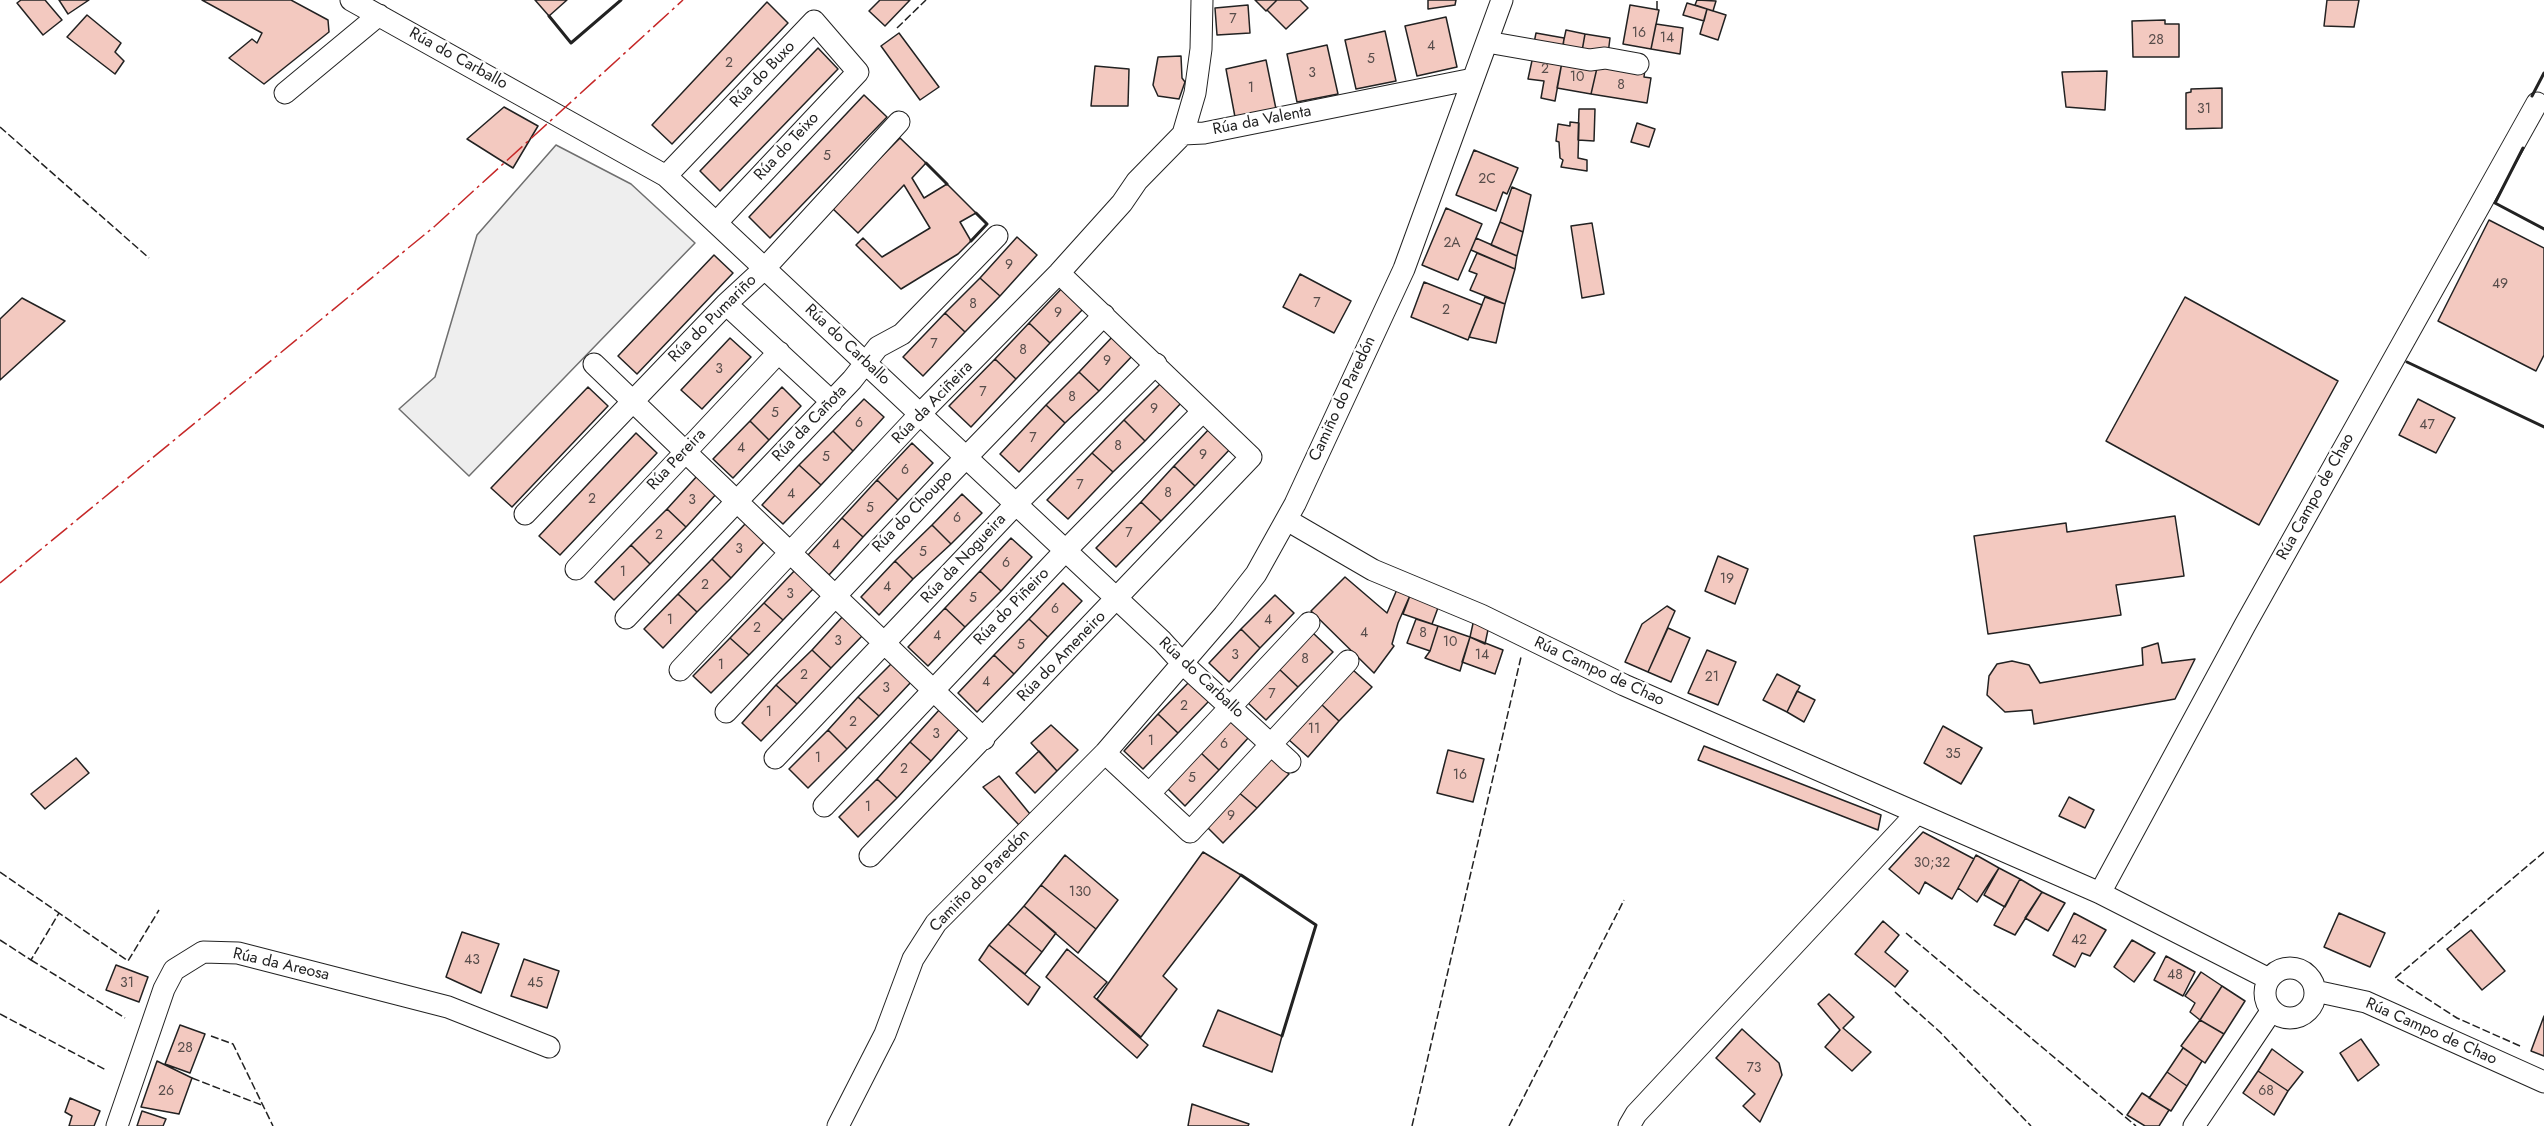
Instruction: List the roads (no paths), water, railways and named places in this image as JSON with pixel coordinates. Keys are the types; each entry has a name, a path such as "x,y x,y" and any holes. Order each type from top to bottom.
{"street":[{"name":"Rúa do Carballo","path":"351,0 666,176 1117,599 1183,664 1290,762"},
{"name":"Rúa da Valenta","path":"1202,0 1200,60 1195,93 1183,134 1204,133 1473,79"},
{"name":"Camiño do Paredón","path":"837,1126 885,1034 913,959 936,923 1105,753 1183,664 1256,573 1287,520 1404,269 1502,0"},
{"path":"285,93 379,15"},
{"name":"Rúa do Buxo","path":"666,176 814,21 858,72"},
{"path":"1487,42 1590,60 1605,58 1638,64"},
{"name":"Rúa do Teixo","path":"716,223 858,72"},
{"name":"Rúa Campo de Chao","path":"2100,893 2251,615 2537,103"},
{"name":"Rúa do Pumariño","path":"525,514 726,304 765,268 899,122"},
{"name":"Rúa da Aciñeira","path":"680,670 920,414 1059,273 1122,203 1137,181 1183,134"},
{"name":"Rúa da Cañota","path":"626,618 832,402 878,347 902,334 997,236"},
{"path":"1059,273 1203,411"},
{"path":"726,304 832,402"},
{"name":"Rúa do Choupo","path":"726,712 966,457 1104,315"},
{"name":"Rúa Pereira","path":"576,569 779,352"},
{"path":"594,364 984,739"},
{"name":"Rúa da Nogueira","path":"775,758 1016,504 1156,364"},
{"name":"Rúa do Ameneiro","path":"870,856 1251,457 1203,411"},
{"name":"Rúa do Piñeiro","path":"824,806 1065,551 1203,411"},
{"name":"Rúa Campo de Chao","path":"1287,520 1373,570 1481,615 1624,685 2100,893 2269,980"},
{"path":"1149,794 1309,623"},
{"path":"1105,753 1190,832 1348,661"},
{"path":"1629,1126 1636,1114 1917,813"},
{"name":"Rúa da Areosa","path":"117,1126 164,989 174,970 203,952 238,953 448,1007 549,1047"},
{"path":"2296,969 2309,977 2315,991 2312,1006 2300,1015 2286,1017 2272,1010 2265,995 2269,980 2281,970 2296,969"},
{"name":"Rúa Campo de Chao","path":"2315,991 2366,1002 2544,1082"},
{"path":"2194,1126 2272,1010"}]}
